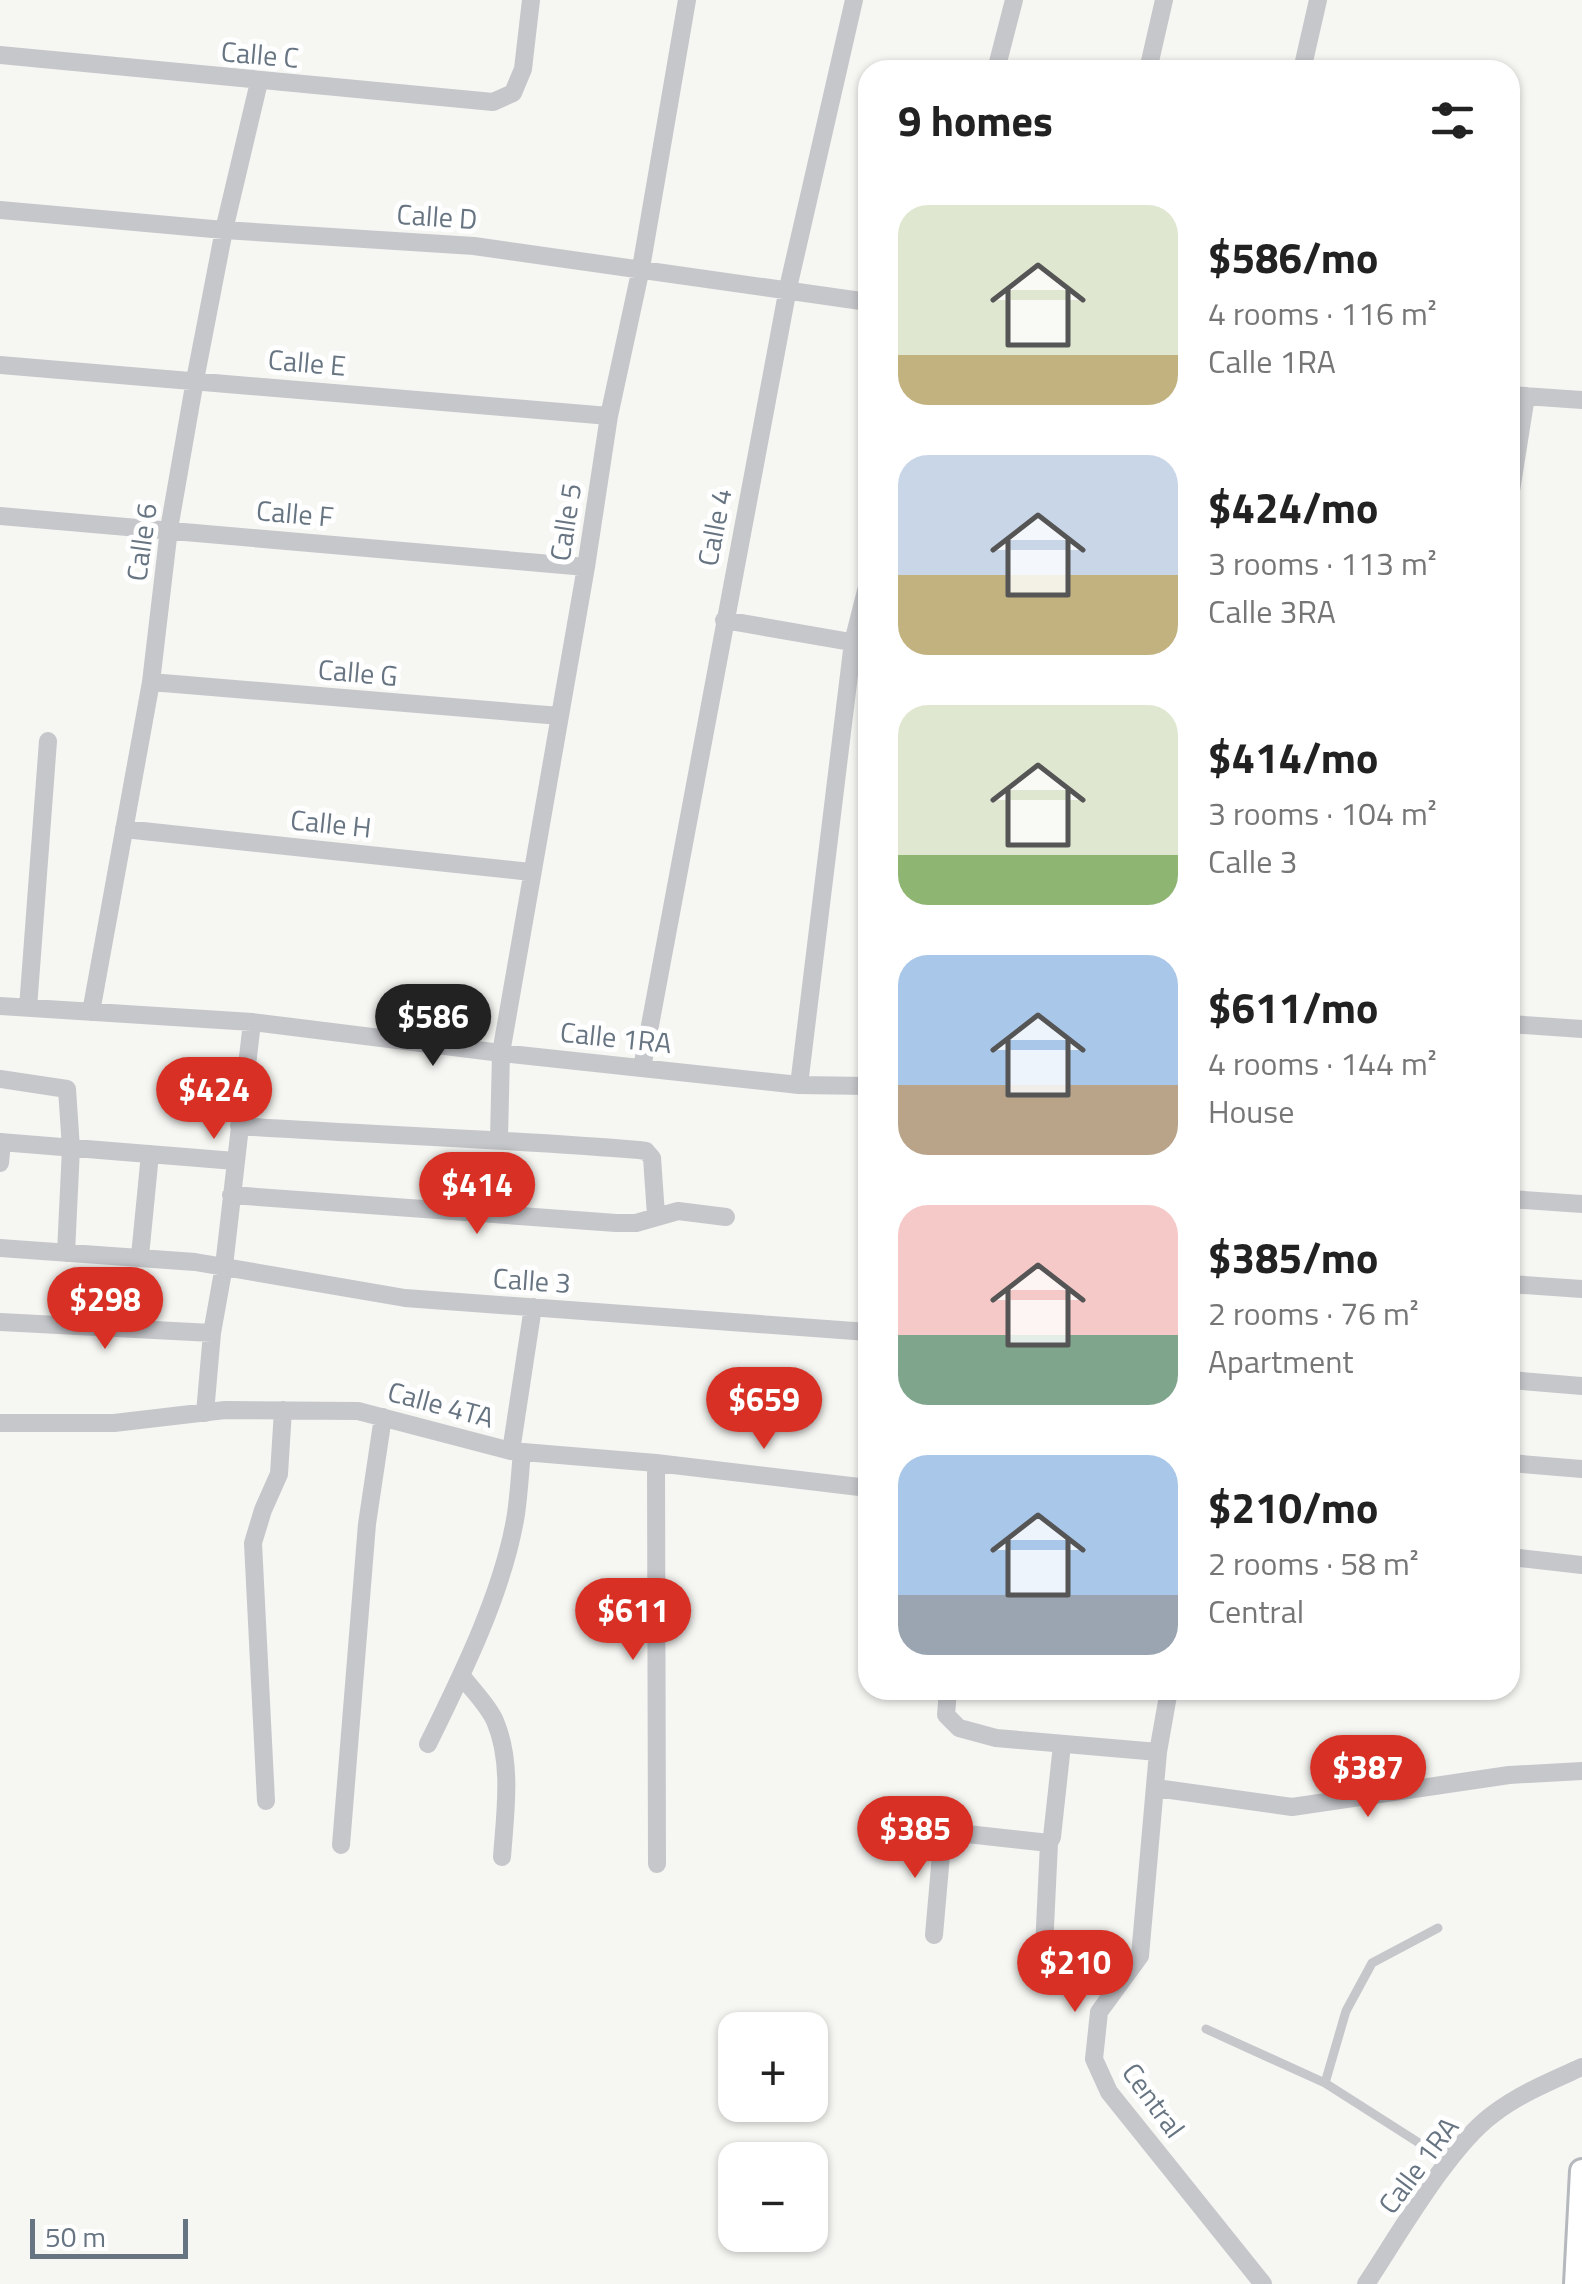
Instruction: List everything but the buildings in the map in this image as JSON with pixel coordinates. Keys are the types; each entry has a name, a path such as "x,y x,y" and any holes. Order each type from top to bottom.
{"main road":[{"path":"1576,2284 1582,2170"}],"street":[{"name":"Calle C","path":"0,55 493,102 513,93 523,70 531,0"},
{"name":"Calle 5","path":"499,1138 501,1053 586,567 608,416 641,268 687,0"},
{"name":"Calle 4","path":"642,1068 788,288 854,0"},
{"path":"999,60 1014,0"},
{"path":"1150,60 1164,0"},
{"path":"1304,60 1318,0"},
{"name":"Calle 6","path":"91,1012 151,682 169,529 195,380 224,230 260,82"},
{"name":"Calle D","path":"0,210 474,246 858,300"},
{"name":"Calle E","path":"0,365 608,416"},
{"path":"1520,395 1582,400"},
{"name":"Calle F","path":"0,516 586,567"},
{"path":"724,620 858,644"},
{"path":"799,1084 858,658"},
{"name":"Calle G","path":"151,682 560,716"},
{"path":"28,1008 48,742"},
{"name":"Calle H","path":"124,828 531,872"},
{"name":"Calle 1RA","path":"0,1006 252,1022 642,1068 799,1084 858,1086"},
{"path":"206,1412 212,1334 224,1266 252,1022"},
{"path":"1520,1025 1582,1029"},
{"path":"0,1080 67,1089 71,1148 66,1254"},
{"path":"239,1126 499,1138 646,1151 652,1158 656,1215"},
{"path":"0,1163 1,1142 235,1161"},
{"path":"140,1256 150,1154"},
{"path":"232,1194 616,1224 636,1223 678,1210 726,1216"},
{"path":"1520,1200 1582,1204"},
{"name":"Calle 3","path":"0,1248 194,1262 364,1293 858,1331"},
{"path":"1520,1285 1582,1289"},
{"path":"428,1744 462,1676 493,1594 515,1517 517,1452 533,1308"},
{"path":"0,1322 212,1334"},
{"path":"1520,1381 1582,1386"},
{"path":"266,1802 254,1542 279,1474 282,1410"},
{"name":"Calle 4TA","path":"0,1424 114,1424 206,1412 358,1411 517,1452 656,1463 858,1487"},
{"path":"341,1844 367,1524 384,1418"},
{"path":"656,1463 658,1864"},
{"path":"1520,1463 1582,1469"},
{"path":"1520,1558 1582,1566"},
{"path":"462,1676 494,1719 504,1753 502,1857"},
{"path":"947,1700 946,1715 959,1728 996,1738 1158,1752"},
{"name":"Central","path":"1167,1700 1158,1752 1140,1956 1099,2012 1094,2059 1109,2092 1263,2284"},
{"path":"1044,1948 1049,1844 1062,1745"},
{"path":"1156,1788 1292,1807 1509,1775 1582,1771"},
{"path":"913,1828 1049,1844"},
{"path":"934,1935 943,1832"},
{"name":"Calle 1RA","path":"1366,2284 1449,2162 1490,2116 1528,2092 1582,2067"}],"lane":[{"path":"1325,2084 1346,2010 1372,1963 1438,1928"},
{"path":"1206,2029 1325,2084 1449,2162"}]}
